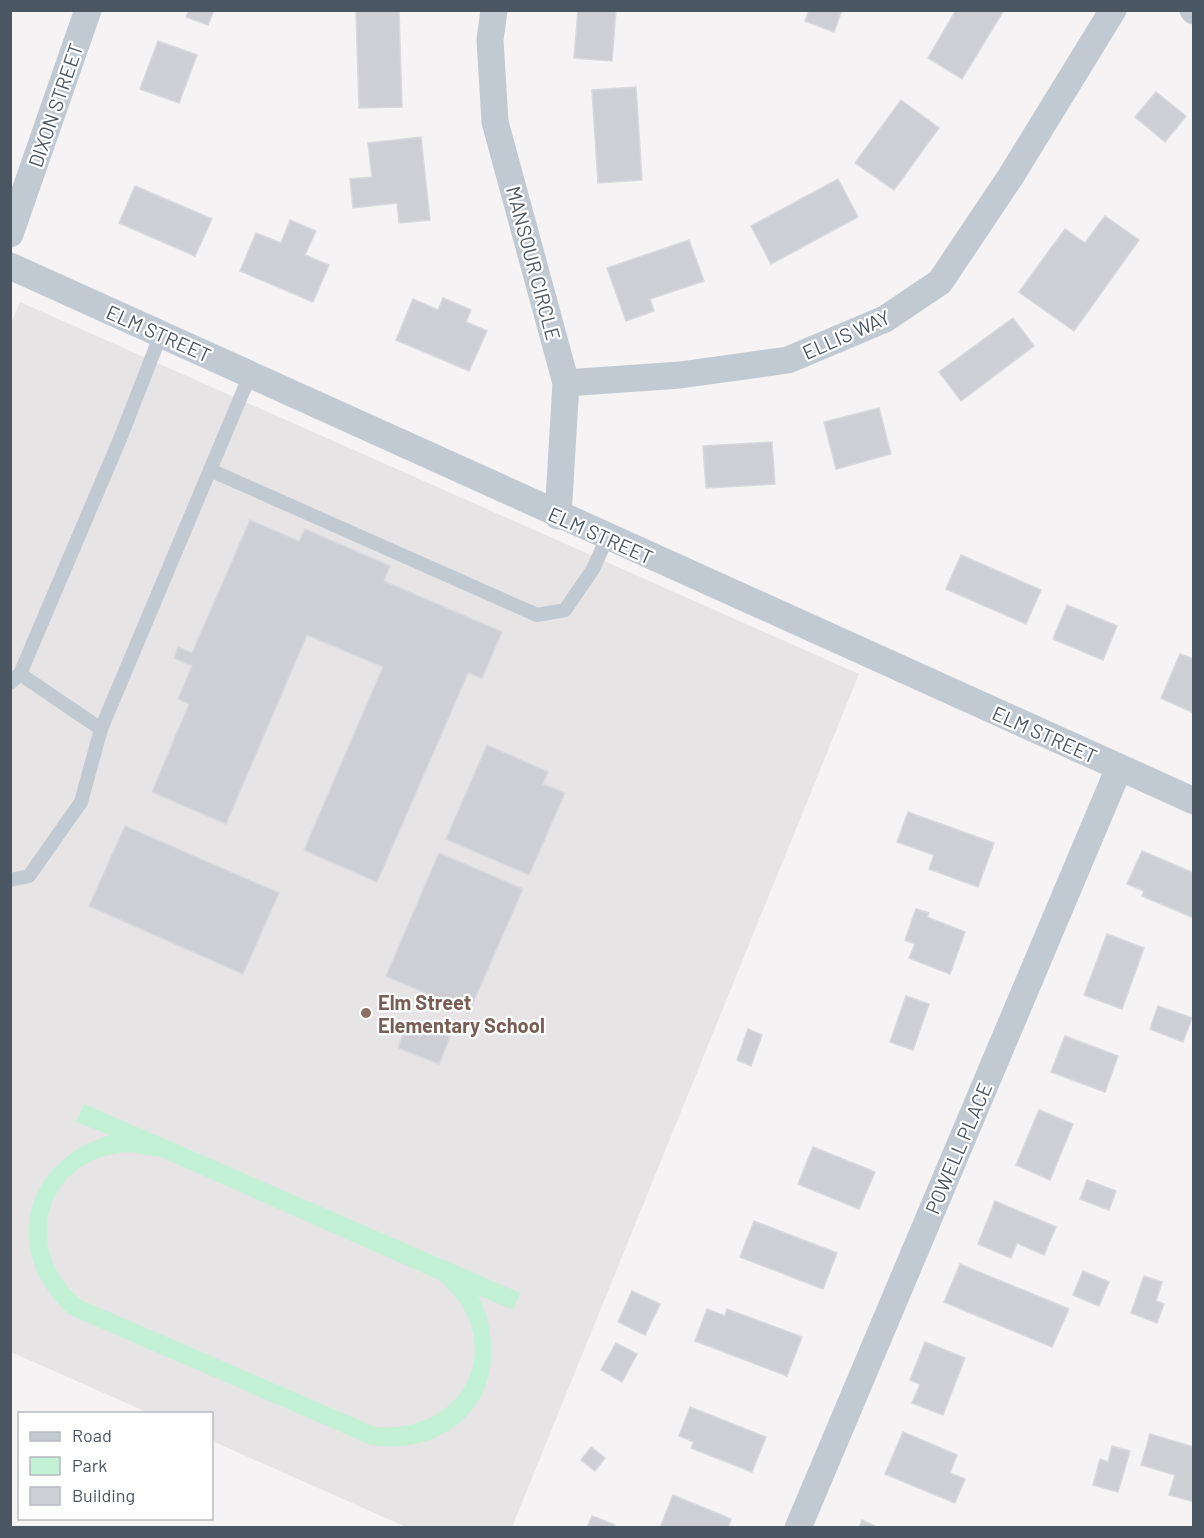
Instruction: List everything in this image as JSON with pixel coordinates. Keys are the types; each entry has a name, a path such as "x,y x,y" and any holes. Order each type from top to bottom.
{"street":[{"name":"DIXON STREET","path":"10,234 19,179 88,10"},
{"name":"MANSOUR CIRCLE","path":"494,10 490,40 495,122 566,383 558,516"},
{"name":"ELLIS WAY","path":"566,383 680,375 788,360 885,320 940,282 1011,176 1113,10"},
{"name":"ELM STREET","path":"10,266 558,516 1194,801"},
{"name":"POWELL PLACE","path":"798,1527 1119,768"}],"lane":[{"path":"101,729 15,679 120,439 161,334"},
{"path":"10,880 28,876 81,802 101,729 250,375"},
{"path":"210,470 537,615 565,610 593,569 607,538"}],"shaded area":[{"name":"Elm Street Elementary School","path":"20,302 859,674 512,1527 406,1527 213,1441 213,1412 147,1412 11,1352 10,326"}],"green space":[{"path":"84,1104 520,1293 513,1310 478,1295 489,1326 491,1356 487,1383 475,1406 457,1425 433,1438 404,1445 371,1445 70,1315 48,1291 34,1265 29,1238 31,1212 40,1187 57,1166 80,1148 110,1135 76,1122","holes":["129,1152 161,1157 439,1280 461,1304 472,1329 475,1355 469,1379 455,1400 434,1416 407,1425 375,1427 81,1300 62,1279 50,1255 47,1231 50,1208 61,1187 78,1169 101,1157"]}],"building":[{"path":"189,10 214,10 208,25 186,17"},
{"path":"356,10 399,10 402,107 359,108"},
{"path":"578,10 616,10 612,61 574,58"},
{"path":"809,10 842,10 834,32 805,21"},
{"path":"956,10 1004,10 962,79 928,58"},
{"path":"158,41 197,55 179,103 140,89"},
{"path":"636,87 642,180 598,183 592,90"},
{"path":"1156,92 1186,116 1165,142 1135,117"},
{"path":"901,100 939,128 894,190 855,163"},
{"path":"421,137 430,220 399,223 397,203 353,208 350,179 372,177 368,143"},
{"path":"838,179 858,217 771,264 751,226"},
{"path":"135,186 212,219 195,256 119,223"},
{"path":"1105,216 1139,240 1074,331 1019,292 1065,229 1085,243"},
{"path":"290,220 316,231 305,255 329,265 313,302 240,271 256,233 281,243"},
{"path":"689,240 704,281 650,299 654,311 626,321 607,268"},
{"path":"443,298 471,310 466,322 487,331 469,371 396,340 413,299 438,310"},
{"path":"1013,318 1034,346 961,401 939,372"},
{"path":"879,408 891,454 836,469 824,422"},
{"path":"772,442 775,484 706,488 703,446"},
{"path":"250,520 299,541 305,529 390,566 384,581 502,632 482,678 468,673 377,882 304,850 383,667 307,635 226,824 152,792 189,704 178,699 192,666 174,658 178,647 192,653"},
{"path":"961,555 1041,590 1026,624 946,589"},
{"path":"1067,605 1117,626 1103,660 1053,639"},
{"path":"1180,654 1194,659 1194,713 1161,698"},
{"path":"487,745 548,772 543,784 565,793 529,875 446,839"},
{"path":"908,812 994,843 978,887 929,869 934,855 897,842"},
{"path":"125,826 279,893 243,974 89,906"},
{"path":"1142,851 1194,873 1194,918 1142,896 1144,891 1127,884"},
{"path":"439,853 523,889 469,1012 386,976"},
{"path":"916,909 929,913 927,917 965,932 950,974 909,958 915,944 905,940"},
{"path":"1107,934 1144,948 1122,1009 1084,995"},
{"path":"906,996 929,1004 913,1050 890,1042"},
{"path":"1158,1006 1192,1018 1183,1042 1150,1029"},
{"path":"408,1020 450,1037 439,1064 398,1048"},
{"path":"748,1029 762,1035 751,1066 737,1060"},
{"path":"1065,1036 1118,1056 1105,1092 1051,1072"},
{"path":"1039,1110 1073,1124 1050,1180 1016,1165"},
{"path":"813,1147 875,1172 859,1209 798,1184"},
{"path":"1087,1180 1116,1191 1109,1210 1080,1199"},
{"path":"995,1201 1056,1227 1044,1255 1017,1243 1011,1258 978,1244"},
{"path":"754,1221 837,1253 823,1289 740,1257"},
{"path":"960,1264 1069,1309 1052,1347 944,1302"},
{"path":"1083,1271 1109,1282 1099,1306 1073,1295"},
{"path":"1144,1276 1162,1282 1156,1301 1164,1304 1157,1323 1131,1313"},
{"path":"632,1291 660,1304 645,1335 618,1322"},
{"path":"707,1309 725,1316 727,1309 802,1337 787,1376 695,1341"},
{"path":"925,1342 965,1358 943,1415 912,1403 920,1384 910,1380"},
{"path":"616,1343 637,1354 622,1382 601,1370"},
{"path":"690,1407 766,1437 752,1472 691,1448 694,1442 679,1436"},
{"path":"903,1432 957,1455 950,1473 965,1479 955,1503 885,1474"},
{"path":"1150,1434 1194,1447 1194,1502 1169,1495 1175,1475 1141,1465"},
{"path":"1112,1446 1130,1451 1118,1492 1093,1485 1100,1459 1108,1462"},
{"path":"591,1447 605,1458 595,1471 581,1460"},
{"path":"673,1495 731,1519 728,1528 660,1528"},
{"path":"592,1516 615,1525 614,1528 587,1528"},
{"path":"862,1520 879,1528 859,1528"}],"place":[{"name":"Elm Street Elementary School","path":"366,1013"}]}
